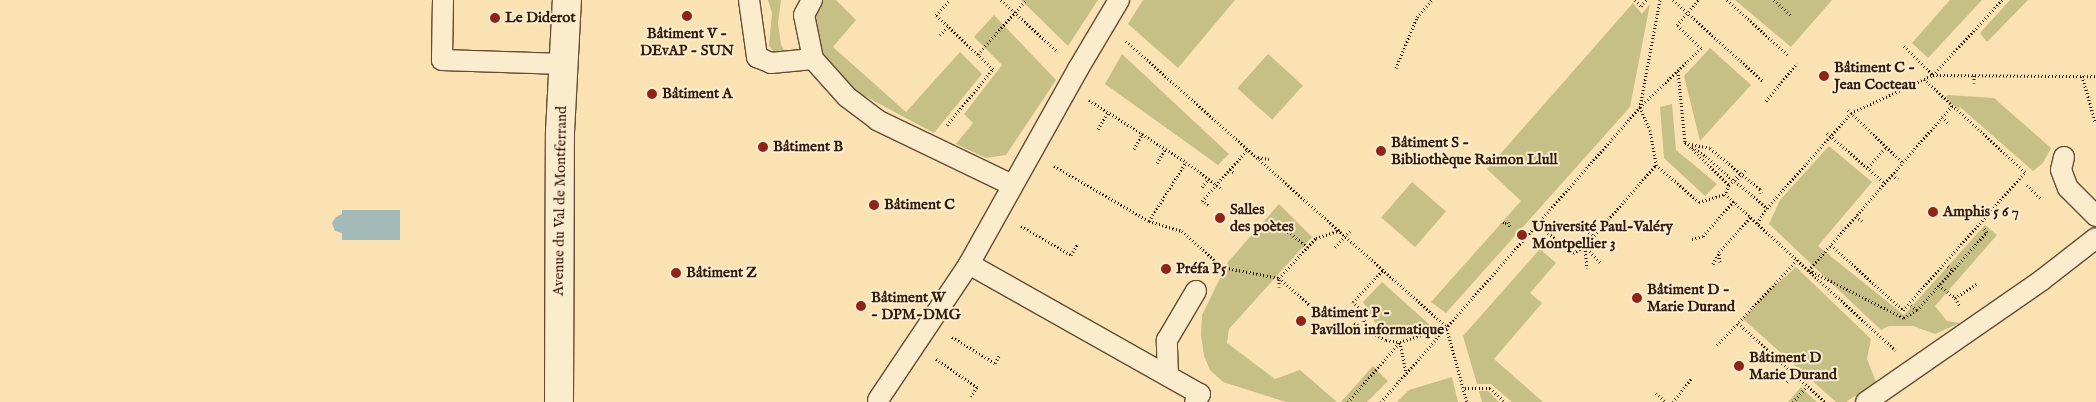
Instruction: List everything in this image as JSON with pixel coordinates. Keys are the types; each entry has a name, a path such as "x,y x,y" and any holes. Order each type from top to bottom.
{"street":[{"name":"Avenue du Val de Montferrand","path":"559,402 560,132 567,0"}],"lane":[{"path":"443,0 442,60 564,64"},
{"path":"749,0 757,57 771,63 813,59"},
{"path":"812,0 804,15 813,59 847,97 878,120 1012,186"},
{"path":"878,400 969,264 1067,88 1119,0"},
{"path":"2064,158 2061,170 2068,188 2096,216"},
{"path":"1866,402 2042,280 2096,238"},
{"path":"969,264 1200,394 1195,402"},
{"path":"1168,376 1167,340 1196,290"}],"path":[{"path":"929,146 993,69 936,15 950,0"},
{"path":"1001,0 1063,57"},
{"path":"978,54 1026,0"},
{"path":"1396,68 1417,17 1432,0"},
{"path":"1635,0 1641,6 1646,0"},
{"path":"1660,0 1640,108 1650,130 1656,165 1699,202 1725,194 1729,185 1741,173"},
{"path":"1673,0 1764,82"},
{"path":"1381,402 1640,108 1700,48 1677,25 1699,0"},
{"path":"1727,0 1788,55"},
{"path":"1774,0 1792,16"},
{"path":"1934,75 2002,0"},
{"path":"940,35 948,26"},
{"path":"1121,37 1446,326 1468,402"},
{"path":"1904,46 1934,75"},
{"path":"1766,101 1798,63"},
{"path":"1678,70 1685,142 1729,185"},
{"path":"1757,223 1767,208 1849,112 1924,79 1934,75 2096,76"},
{"path":"1974,75 1974,83"},
{"path":"2082,76 2094,121"},
{"path":"1831,244 1903,310 1911,304 1936,271 2025,172 1924,79"},
{"path":"1067,88 1144,133 1222,189"},
{"path":"1809,270 1952,106"},
{"path":"1098,129 1109,111"},
{"path":"1849,112 1903,162"},
{"path":"1942,117 1948,123"},
{"path":"1134,149 1144,133"},
{"path":"1828,135 1885,183"},
{"path":"1685,142 1710,148 1760,189 1761,193"},
{"path":"1685,142 1706,156 1767,208"},
{"path":"1868,168 1886,147"},
{"path":"1157,163 1166,148"},
{"path":"1208,205 1202,201 1248,149"},
{"path":"1031,153 1149,221 1182,231 1222,267 1280,278 1320,314"},
{"path":"1257,157 1269,159"},
{"path":"1149,221 1186,162"},
{"path":"1537,224 1572,253 1585,246 1656,165"},
{"path":"1230,169 1235,173"},
{"path":"1736,182 1741,173"},
{"path":"1892,175 1898,179"},
{"path":"1202,187 1209,178"},
{"path":"1725,194 1914,368"},
{"path":"1692,239 1704,236 1734,201"},
{"path":"1856,216 1862,221"},
{"path":"1713,264 1719,252 1751,217"},
{"path":"1503,222 1508,222 1510,226"},
{"path":"1017,224 1071,255 1076,244"},
{"path":"1809,270 1904,318 1917,310 1987,232 1983,228"},
{"path":"1285,229 1307,247"},
{"path":"1279,287 1280,278 1316,238 1340,230"},
{"path":"1335,247 1350,230"},
{"path":"1589,232 1594,236"},
{"path":"1585,246 1601,264"},
{"path":"1585,246 1587,268"},
{"path":"1719,252 1720,262"},
{"path":"1717,345 1797,260"},
{"path":"1948,266 1953,270"},
{"path":"1366,329 1361,309 1352,302 1384,269"},
{"path":"1955,298 1978,283"},
{"path":"1940,285 1955,298 1961,310"},
{"path":"1911,304 1917,310"},
{"path":"1354,323 1386,340 1400,342 1446,326"},
{"path":"1738,323 1825,402"},
{"path":"930,324 995,362 1000,354"},
{"path":"1400,342 1406,374"},
{"path":"1348,402 1400,342"},
{"path":"915,344 977,387 971,396"},
{"path":"1788,382 1796,375"},
{"path":"1673,402 1692,378"},
{"path":"1793,402 1807,386"},
{"path":"1465,388 1490,388 1505,402"},
{"path":"1656,393 1666,402"}],"shaded area":[{"path":"768,0 781,0 778,23 781,44 785,53 777,55 769,46 772,13"},
{"path":"820,0 836,0 856,20 833,47 906,112 960,52 982,74 934,133 859,93 820,54 809,17"},
{"path":"1021,0 1098,0 1068,46"},
{"path":"1143,0 1235,0 1178,68 1128,24"},
{"path":"1735,0 1832,0 1791,47"},
{"path":"1950,0 1982,0 1928,58 1912,43"},
{"path":"2010,0 2028,0 1987,42 1980,33"},
{"path":"1633,3 1642,14 1650,4 1630,107 1446,313 1431,302 1521,201 1487,169"},
{"path":"994,15 1056,80 1006,155 986,158 956,144 973,123 964,114 1002,65 974,37"},
{"path":"1710,48 1751,85 1700,141 1684,76"},
{"path":"1122,54 1229,154 1218,165 1105,84"},
{"path":"1268,54 1303,85 1272,120 1237,88"},
{"path":"1948,95 1994,98 2051,148 2043,163 2033,171 1960,107 1958,109 1945,97"},
{"path":"1672,104 1676,150 1717,184 1705,196 1664,158 1660,107"},
{"path":"1829,146 1872,182 1818,246 1904,315 1985,225 1997,235 1935,306 1947,321 1960,323 1935,334 1913,326 1889,326 1881,330 1769,224 1780,200"},
{"path":"1412,182 1446,212 1415,247 1381,217"},
{"path":"1279,204 1312,237 1229,329 1227,343 1275,379 1300,370 1337,402 1286,402 1223,382 1210,370 1204,356 1201,335 1202,315 1228,262"},
{"path":"1540,249 1556,263 1530,293 1542,303 1494,359 1543,402 1512,402 1491,384 1477,384 1463,336"},
{"path":"1796,267 1871,339 1867,359 1876,382 1846,402 1836,402 1743,319 1768,292"},
{"path":"1382,282 1430,325 1415,332 1394,334 1379,329 1363,302"},
{"path":"1373,366 1388,381 1367,402 1341,402"},
{"path":"1452,377 1458,402 1397,402 1409,390"},
{"path":"1801,387 1807,393 1817,402 1788,402"},
{"path":"1479,391 1488,391 1499,402 1482,402"}],"water":[{"path":"342,210 400,210 400,240 342,240 342,233 335,231 332,223 336,217 342,214"}],"place":[{"name":"Bâtiment V - DEvAP - SUN","path":"687,16"},
{"name":"Le Diderot","path":"495,18"},
{"name":"Bâtiment C - Jean Cocteau","path":"1824,76"},
{"name":"Bâtiment A","path":"652,94"},
{"name":"Bâtiment B","path":"763,147"},
{"name":"Bâtiment S - Bibliothèque Raimon Llull","path":"1381,151"},
{"name":"Bâtiment C","path":"874,205"},
{"name":"Amphis 5 6 7","path":"1933,212"},
{"name":"Salles des poètes","path":"1220,218"},
{"name":"Université Paul-Valéry Montpellier 3","path":"1522,235"},
{"name":"Préfa P5","path":"1166,269"},
{"name":"Bâtiment Z","path":"676,273"},
{"name":"Bâtiment D - Marie Durand","path":"1637,298"},
{"name":"Bâtiment W - DPM-DMG","path":"861,306"},
{"name":"Bâtiment P - Pavillon informatique","path":"1301,321"},
{"name":"Bâtiment D Marie Durand","path":"1739,366"}]}
